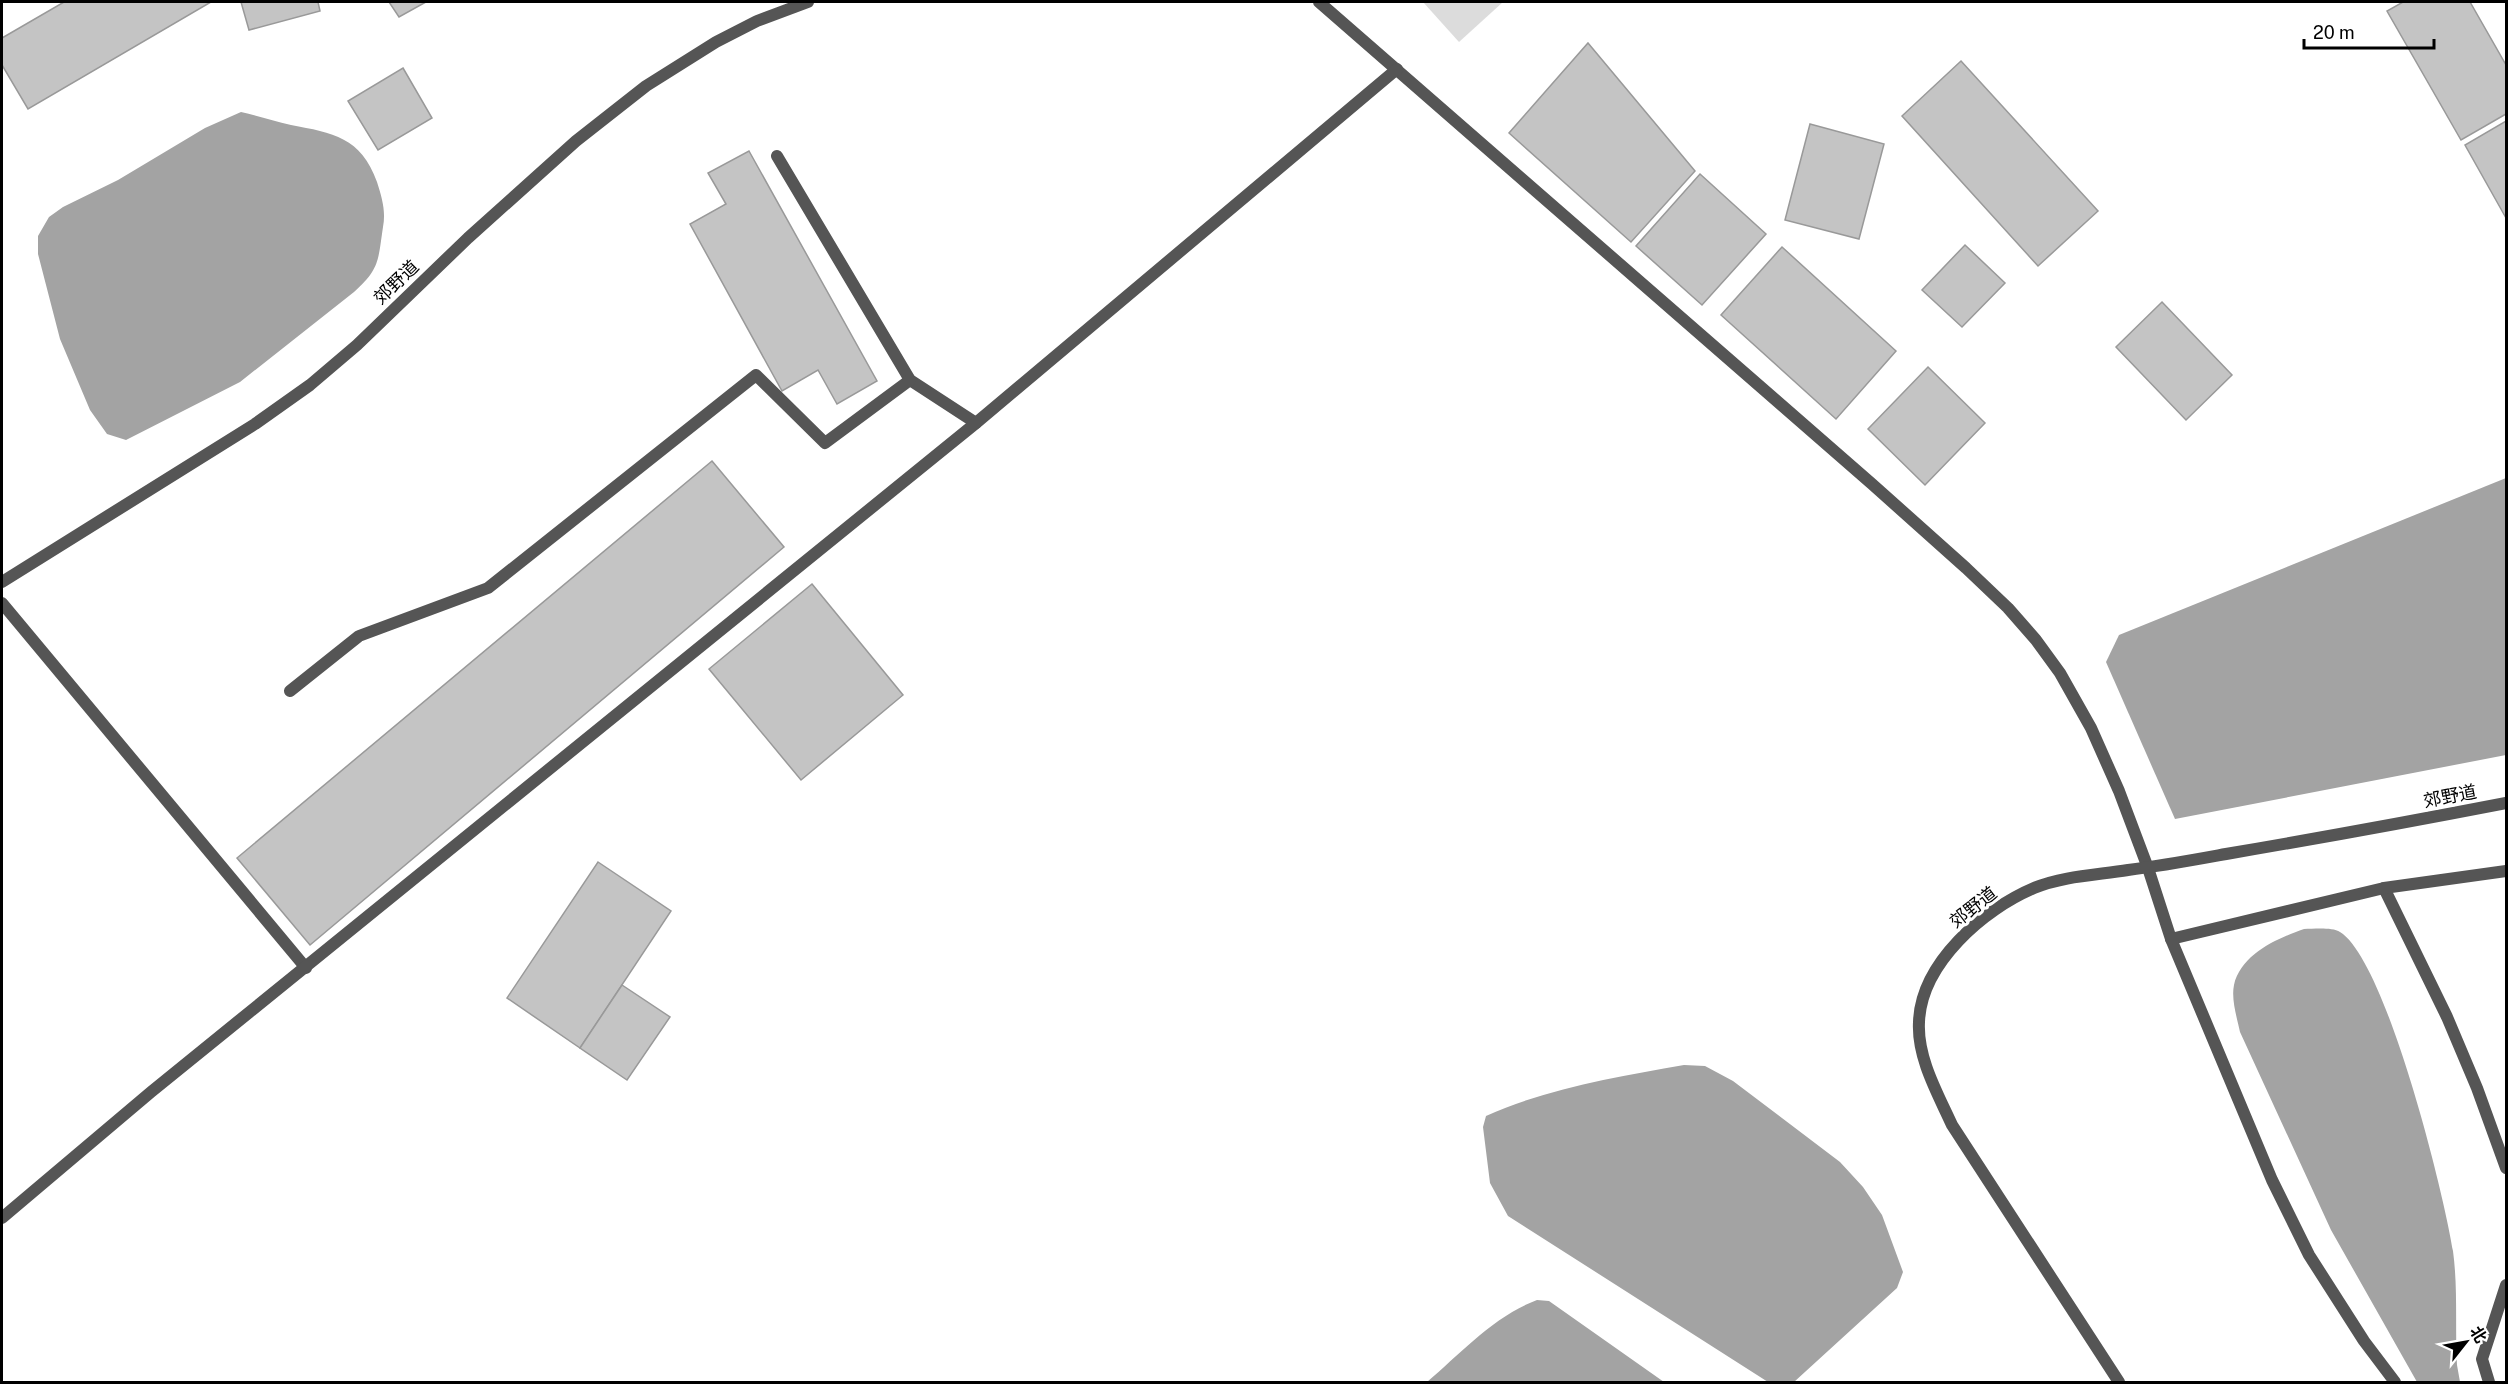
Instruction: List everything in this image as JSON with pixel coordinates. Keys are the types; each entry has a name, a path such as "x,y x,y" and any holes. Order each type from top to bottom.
{"street":[{"name":"郊野道","path":"2,582 255,424 310,385 357,345 468,238 559,156 646,86 716,42 757,21 808,2"},
{"path":"1319,2 1881,491 2008,608 2036,640 2060,673 2091,728 2119,791 2148,868 2171,939 2272,1180 2309,1255 2364,1341 2395,1383"},
{"path":"2,1218 151,1092 976,423 1397,69"},
{"path":"777,156 910,381 976,423"},
{"path":"290,691 359,636 488,588 756,375 825,443 910,381"},
{"path":"2,603 306,968"},
{"name":"郊野道","path":"2119,1383 1953,1125 1934,1085 1922,1048 1919,1022 1932,979 1947,954 1965,932 1986,915 2035,887 2066,879 2148,868 2506,803"},
{"path":"2171,939 2384,888 2506,870"},
{"path":"2384,888 2446,1017 2477,1088 2506,1168"},
{"path":"2489,1383 2482,1359 2506,1285"}],"shaded area":[{"path":"1423,2 1503,2 1459,42"},
{"path":"241,112 332,135 354,146 363,155 377,182 384,210 376,263 369,277 354,292 240,382 126,440 107,434 90,410 60,339 38,254 38,236 49,217 63,207 118,180 205,128"},
{"path":"2506,478 2506,755 2175,819 2106,662 2119,635"},
{"path":"2304,929 2337,930 2358,951 2376,986 2394,1030 2425,1132 2453,1251 2457,1365 2460,1382 2417,1382 2331,1230 2240,1032 2233,996 2234,985 2244,964 2272,942"},
{"path":"1684,1065 1705,1066 1733,1081 1840,1162 1863,1187 1882,1215 1903,1272 1897,1288 1794,1382 1768,1382 1508,1216 1490,1183 1483,1127 1486,1116 1558,1091"},
{"path":"1537,1300 1549,1301 1664,1382 1427,1382 1492,1325 1506,1315"}],"building":[{"path":"64,2 211,2 28,109 2,65 2,38"},
{"path":"241,2 318,2 320,11 249,30"},
{"path":"389,2 426,2 399,17"},
{"path":"2403,2 2470,2 2506,65 2506,114 2461,140 2387,11"},
{"path":"1588,43 1695,171 1631,242 1509,133"},
{"path":"1961,61 2098,211 2038,266 1902,116"},
{"path":"403,68 432,118 378,150 348,101"},
{"path":"2506,121 2506,218 2465,145"},
{"path":"1810,124 1884,144 1859,239 1785,220"},
{"path":"749,151 877,381 837,404 818,370 782,391 690,224 726,204 708,173"},
{"path":"1700,174 1766,234 1702,305 1636,246"},
{"path":"1965,245 2005,283 1962,327 1922,290"},
{"path":"1782,247 1896,351 1836,419 1721,315"},
{"path":"2162,302 2232,375 2186,420 2116,347"},
{"path":"1928,367 1985,423 1925,485 1868,429"},
{"path":"712,461 784,547 310,945 237,858"},
{"path":"812,584 903,695 801,780 709,669"},
{"path":"598,862 671,911 580,1048 507,998"},
{"path":"622,985 670,1017 627,1080 580,1048"}]}
